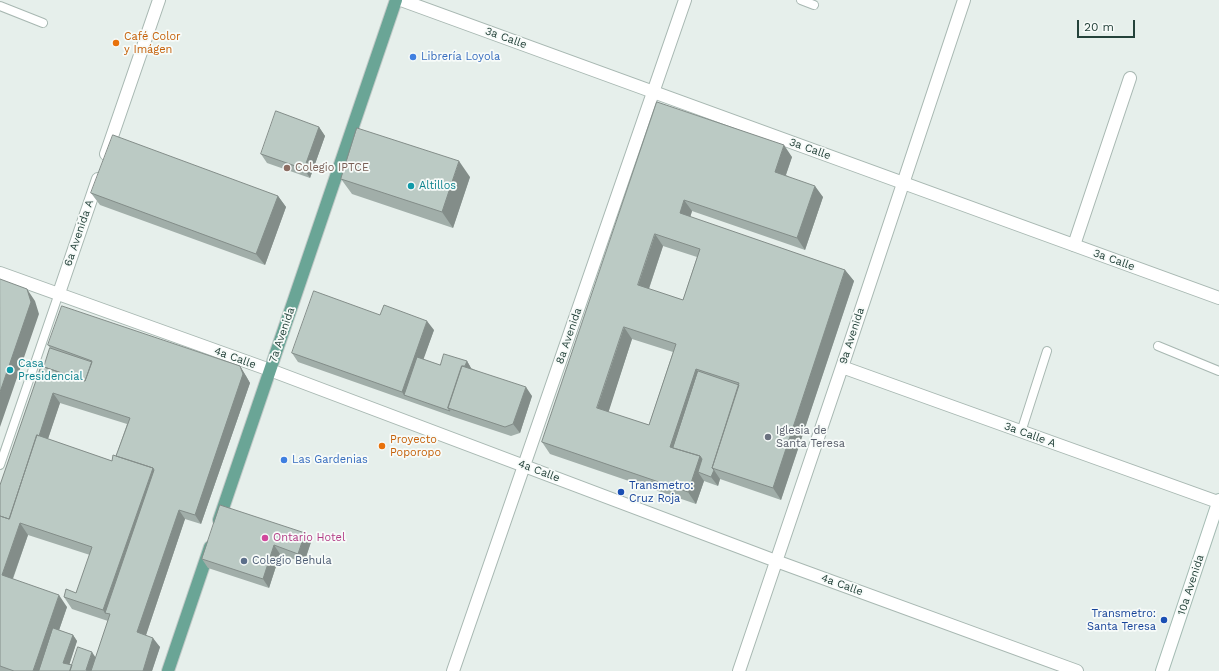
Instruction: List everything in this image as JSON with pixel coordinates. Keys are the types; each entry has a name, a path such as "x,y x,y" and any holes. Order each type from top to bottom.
{"main road":[{"name":"7a Avenida","path":"168,671 396,0"}],"street":[{"name":"6a Avenida A","path":"59,293 159,0"},
{"name":"3a Calle","path":"401,0 1219,298"},
{"name":"8a Avenida","path":"453,671 685,0"},
{"name":"9a Avenida","path":"739,671 964,0"},
{"path":"1074,245 1130,78"},
{"name":"4a Calle","path":"0,273 270,370 776,561 1077,671"},
{"name":"3a Calle A","path":"842,367 1021,432 1219,501"},
{"name":"10a Avenida","path":"1162,671 1219,501"}],"lane":[{"path":"801,0 814,5"},
{"path":"0,6 43,23"},
{"name":"6a Avenida A","path":"0,465 59,293"},
{"path":"1158,346 1219,371"},
{"path":"1021,432 1048,351"}],"building":[{"path":"657,102 784,145 775,172 815,186 797,238 684,200 680,213 845,270 773,488 712,468 739,383 696,369 670,447 700,456 688,492 542,442","holes":["655,234 700,249 683,300 638,285","624,327 676,344 649,425 597,408"]},
{"path":"276,111 319,127 304,169 261,154"},
{"name":"Altillos","path":"357,128 459,161 442,212 341,179"},
{"path":"113,135 278,196 256,254 91,193"},
{"path":"0,279 27,289 31,302 0,392"},
{"path":"314,291 380,315 384,305 427,321 402,392 292,353"},
{"path":"62,306 240,366 243,374 195,515 179,510 137,632 153,638 143,671 91,671 110,614 105,613 154,470 153,468 116,456 130,418 53,393 39,436 37,435 9,519 0,516 0,485 41,366 85,381 92,361 48,345"},
{"path":"50,348 92,362 85,381 44,367"},
{"path":"444,354 467,361 465,366 462,366 448,408 450,411 404,395 417,357 440,365"},
{"path":"462,366 526,387 513,424 505,427 448,408"},
{"path":"698,371 739,385 712,468 714,470 711,477 698,472 702,459 700,456 673,448"},
{"path":"37,435 112,461 113,455 153,468 103,610 64,597 66,589 76,593 92,547 20,523 2,575 59,595 33,671 14,671 0,666 0,516 9,519"},
{"path":"220,505 305,533 298,554 274,545 263,579 202,559"},
{"path":"53,628 73,635 63,663 72,665 70,671 39,671"},
{"path":"78,647 92,652 86,670 88,671 70,671"}],"place":[{"name":"Café Color y Imágen","path":"116,43"},
{"name":"Librería Loyola","path":"413,57"},
{"name":"Colegio IPTCE","path":"287,168"},
{"name":"Altillos","path":"411,186"},
{"name":"Casa Presidencial","path":"10,370"},
{"name":"Iglesia de Santa Teresa","path":"768,437"},
{"name":"Proyecto Poporopo","path":"382,446"},
{"name":"Las Gardenias","path":"284,460"},
{"name":"Transmetro: Cruz Roja","path":"621,492"},
{"name":"Ontario Hotel","path":"265,538"},
{"name":"Colegio Behula","path":"244,561"},
{"name":"Transmetro: Santa Teresa","path":"1164,620"}]}
